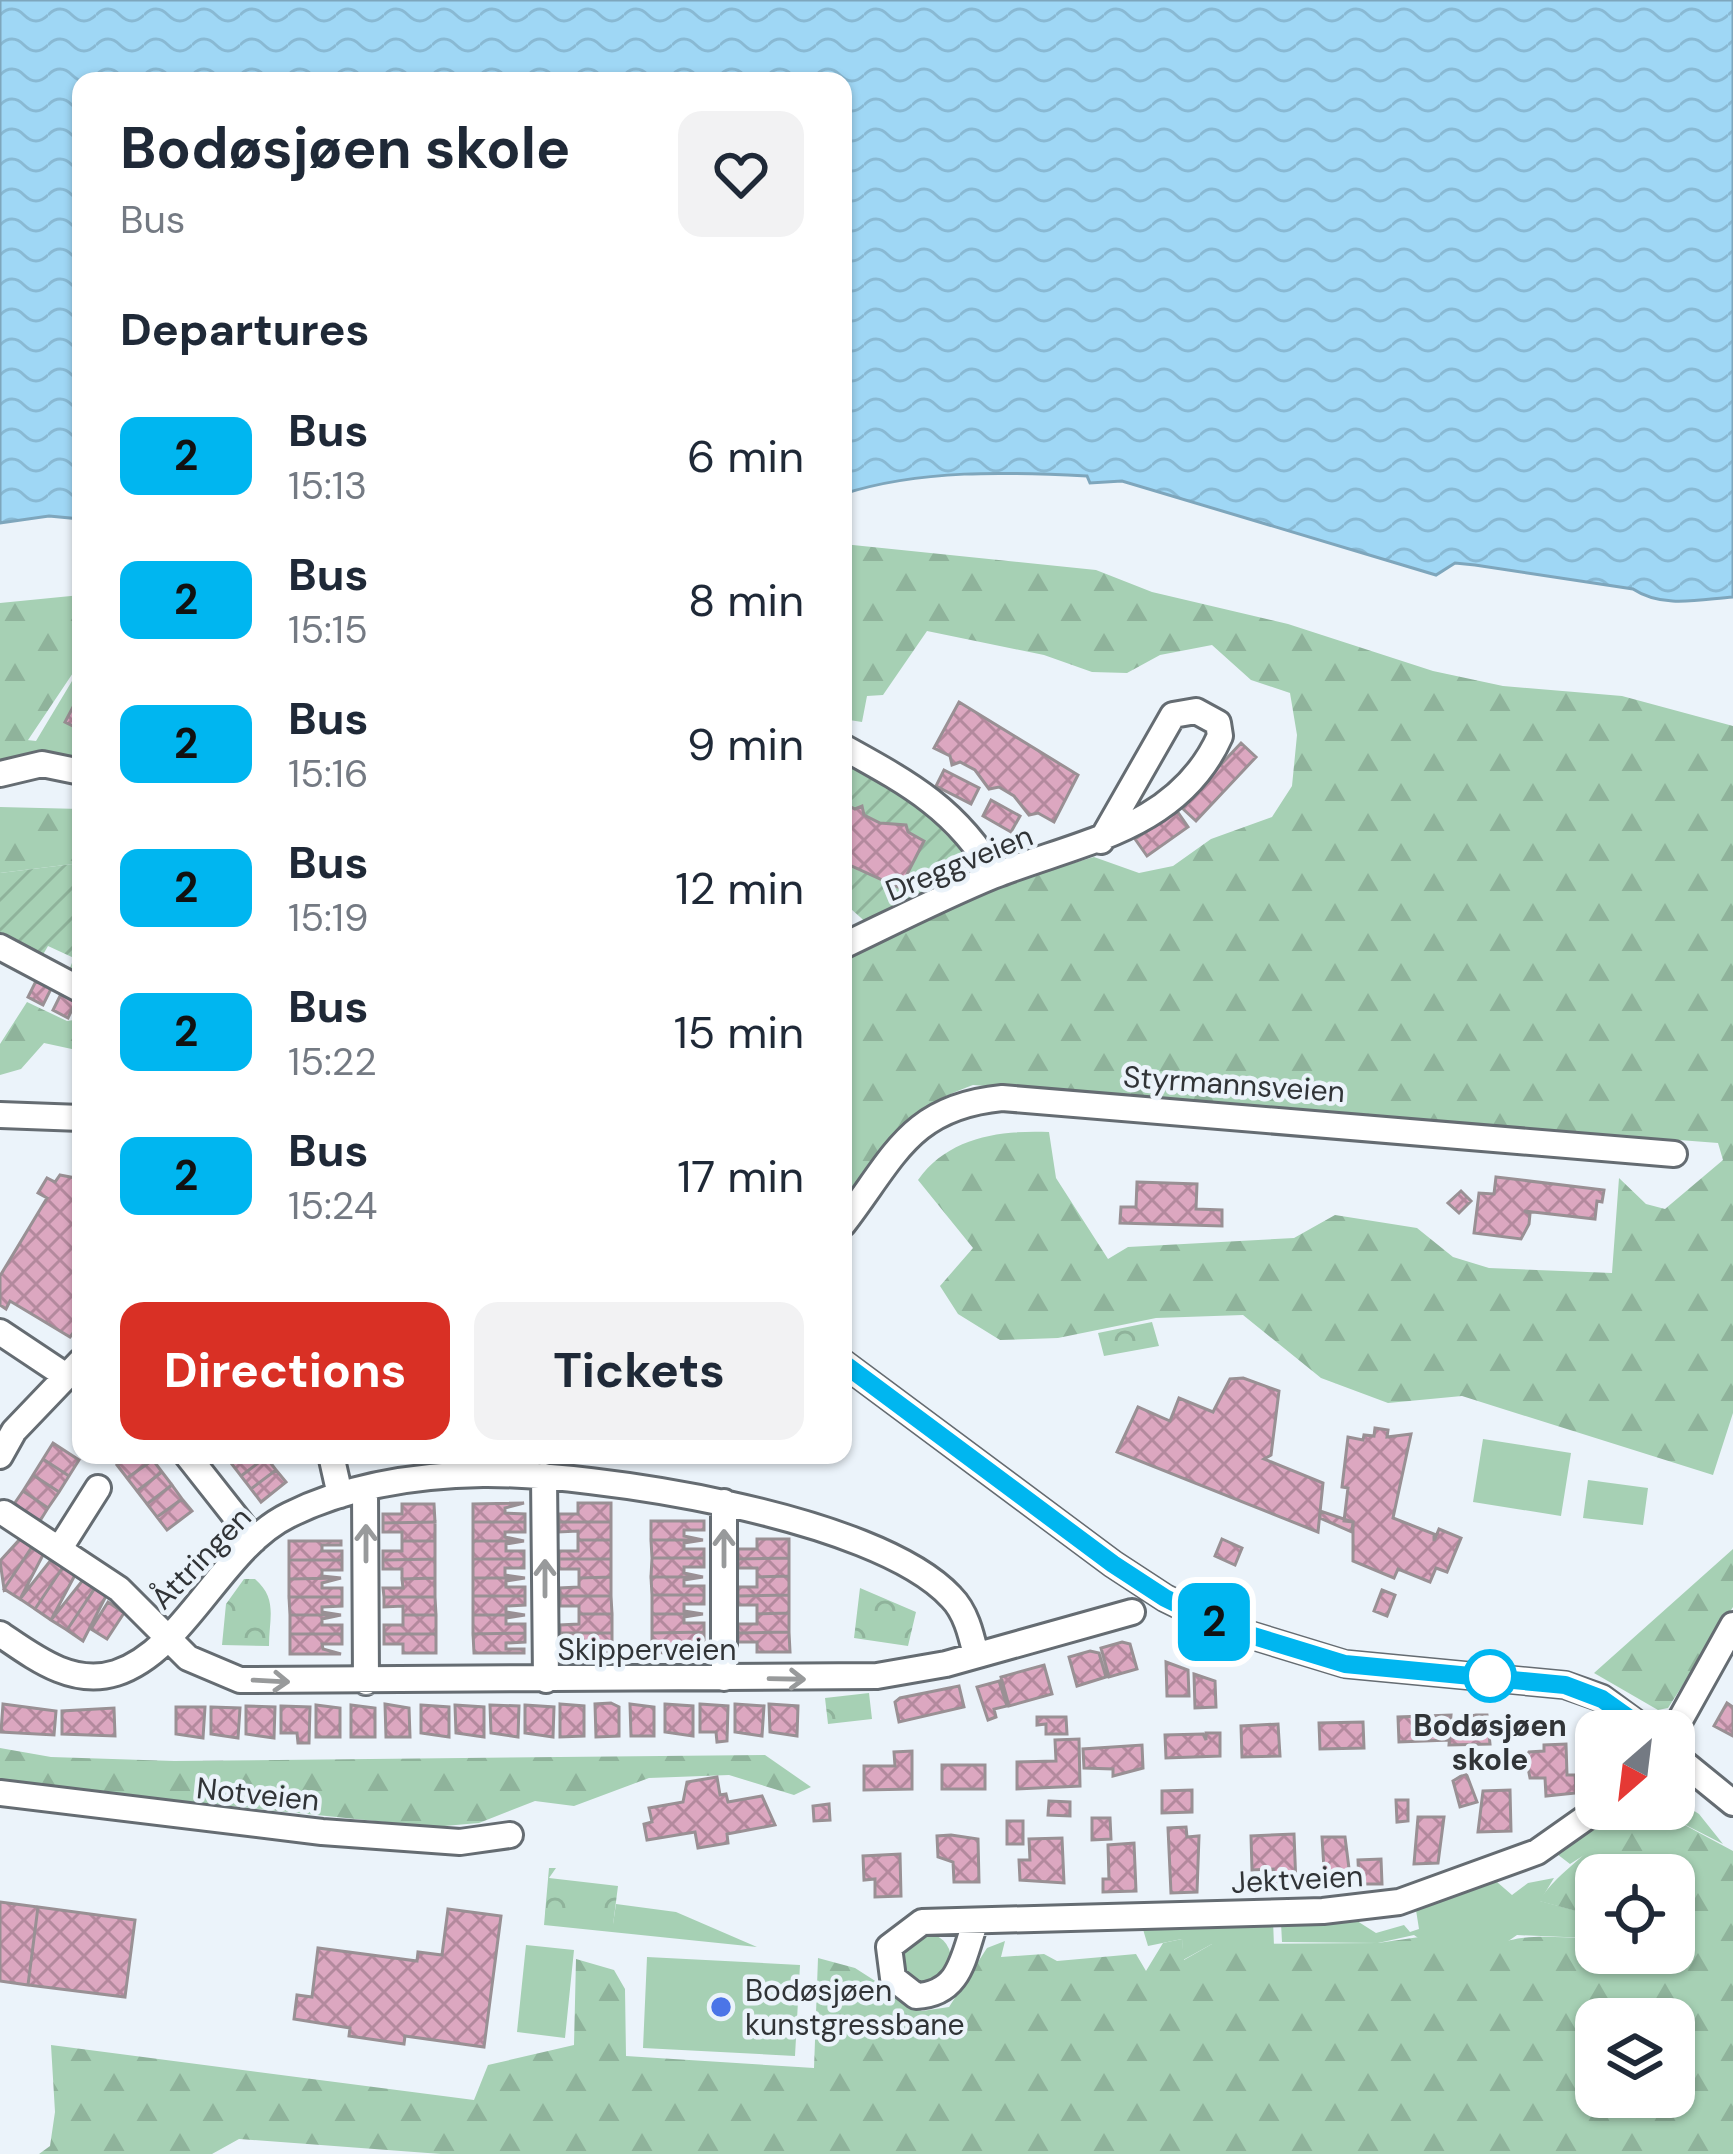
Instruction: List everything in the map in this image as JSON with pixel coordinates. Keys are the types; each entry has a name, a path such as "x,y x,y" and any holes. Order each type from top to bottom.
{"street":[{"name":"Dreggveien","path":"852,942 995,875 1101,841 1136,825 1190,781 1216,747 1218,723 1196,711 1173,716 1101,841"},
{"path":"852,751 929,796 980,844 995,875"},
{"path":"0,774 42,764 72,770"},
{"path":"0,946 72,985"},
{"name":"Styrmannsveien","path":"852,1210 892,1150 928,1118 963,1102 1002,1098 1674,1154"},
{"path":"0,1115 72,1118"},
{"path":"0,1332 72,1368 7,1427 0,1456"},
{"path":"852,1370 1113,1564 1165,1598 1224,1627 1345,1664 1565,1685 1617,1710"},
{"path":"194,1464 254,1540"},
{"path":"337,1464 352,1492 366,1682"},
{"name":"Åttringen","path":"0,1634 58,1670 91,1677 136,1664 254,1540 284,1517 352,1492 481,1474 544,1476 724,1502 829,1534 915,1571 953,1599 976,1654"},
{"path":"544,1476 546,1680"},
{"path":"60,1548 98,1488"},
{"path":"724,1502 724,1678"},
{"name":"Skipperveien","path":"4,1513 119,1589 188,1658 240,1680 877,1676 1132,1612"},
{"path":"1686,1710 1733,1625"},
{"path":"1695,1772 1733,1803"},
{"name":"Notveien","path":"0,1793 343,1833 460,1842 511,1835"},
{"name":"Jektveien","path":"975,1923 1323,1911 1399,1902 1445,1890 1537,1852 1575,1825"}],"green space":[{"path":"852,545 1096,570 1152,592 1288,624 1433,671 1503,686 1622,696 1733,726 1733,1413 1713,1475 1462,1396 1388,1403 1321,1378 1243,1315 1156,1318 1058,1338 1000,1340 958,1314 940,1286 973,1248 918,1180 944,1154 994,1135 1049,1132 1056,1178 1108,1259 1128,1247 1294,1238 1335,1215 1417,1228 1453,1257 1489,1268 1612,1273 1619,1178 1646,1204 1665,1209 1723,1160 1718,1143 973,1085 928,1106 896,1131 852,1190 852,951 1016,880 1094,857 1139,873 1173,866 1211,839 1272,817 1292,786 1297,735 1290,693 1251,680 1212,645 1160,655 1127,673 1092,672 1044,655 927,631 883,695 867,696 862,722 852,720"},
{"path":"72,596 72,674 20,752 0,749 0,603"},
{"path":"72,681 72,767 0,768 0,737 36,741"},
{"path":"852,758 928,801 943,831 971,850 973,875 869,925 852,910"},
{"path":"0,807 72,809 72,864 0,873"},
{"path":"72,864 72,957 48,946 41,958 0,938 0,873"},
{"path":"27,1002 72,1020 72,1049 44,1043 21,1069 0,1075 0,1044"},
{"path":"1152,1322 1159,1346 1104,1356 1098,1333"},
{"path":"1483,1439 1571,1453 1561,1516 1473,1502"},
{"path":"1588,1480 1648,1488 1643,1525 1583,1518"},
{"path":"1733,1549 1733,1607 1668,1708 1658,1710 1594,1673"},
{"path":"244,1579 255,1579 267,1594 269,1646 222,1645 226,1604"},
{"path":"860,1588 916,1612 908,1646 854,1638"},
{"path":"869,1693 872,1719 828,1724 825,1698"},
{"path":"0,1748 51,1757 174,1761 765,1755 811,1787 794,1795 729,1775 649,1778 574,1806 535,1801 479,1823 433,1827 0,1782"},
{"path":"1695,1811 1699,1814 1723,1844 1695,1830"},
{"path":"1578,1830 1608,1830 1600,1845 1586,1854 1575,1854 1570,1864 1557,1854"},
{"path":"1606,1830 1694,1830 1733,1851 1733,2154 441,2154 239,2139 212,2154 39,2154 50,2146 55,2112 51,2045 474,2100 488,2065 574,2045 576,1959 614,1970 625,1989 626,2056 814,2068 818,1958 855,1968 922,2011 949,2007 987,1948 1005,1941 1001,1957 1044,1954 1057,1961 1136,1954 1146,1971 1163,1943 1182,1939 1184,1960 1212,1944 1378,1943 1440,1934 1465,1970 1506,1942 1575,1938 1575,1974 1695,1974 1695,1854 1584,1854"},
{"path":"1575,1862 1575,1911 1539,1901"},
{"path":"549,1868 556,1868 549,1878 613,1924 616,1904 676,1912 757,1947 544,1925"},
{"path":"549,1878 618,1886 613,1925 545,1917"},
{"path":"1554,1878 1540,1901 1575,1910 1575,1937 1517,1935 1465,1971 1414,1935 1378,1943 1282,1942 1281,1923 1354,1919 1376,1933 1404,1925 1410,1932 1419,1929 1416,1910 1488,1884 1497,1882 1512,1895 1528,1883"},
{"path":"1273,1920 1274,1946 1212,1944 1183,1960 1182,1939 1148,1946 1142,1926"},
{"path":"925,1933 943,1941 951,1959 943,1977 925,1985 907,1977 899,1959 907,1941"},
{"path":"526,1945 574,1950 565,2038 517,2032"},
{"name":"Bodøsjøen kunstgressbane","path":"647,1957 800,1965 795,2056 643,2048"}],"water":[{"path":"0,0 1733,0 1733,597 1670,601 1633,589 1455,563 1436,575 1122,481 1090,483 1087,476 933,476 852,492 852,72 72,72 72,518 49,516 0,523"}],"building":[{"path":"959,702 1078,775 1054,822 1038,813 1029,815 1014,796 999,787 989,789 975,770 960,762 952,765 950,756 934,748"},
{"path":"1241,743 1256,757 1196,821 1181,807"},
{"path":"944,770 979,788 971,804 936,786"},
{"path":"991,800 1020,816 1011,832 983,816"},
{"path":"862,806 864,815 880,823 906,825 908,832 924,841 900,888 852,866 852,808"},
{"path":"1177,811 1188,827 1147,856 1135,839"},
{"path":"36,981 51,989 43,1005 28,997"},
{"path":"61,994 72,999 68,1018 53,1010"},
{"path":"60,1175 72,1177 70,1337 10,1301 6,1309 0,1305 0,1276 47,1198 38,1193 47,1178 55,1182"},
{"path":"1496,1177 1604,1190 1602,1202 1597,1201 1595,1219 1524,1211 1530,1214 1529,1224 1521,1239 1474,1233 1479,1193 1494,1194"},
{"path":"1137,1182 1197,1184 1196,1209 1222,1210 1222,1226 1120,1223 1121,1207 1136,1207"},
{"path":"1461,1191 1471,1201 1459,1213 1448,1203"},
{"path":"1243,1378 1279,1391 1271,1455 1264,1459 1323,1483 1318,1532 1117,1452 1138,1407 1170,1421 1179,1398 1213,1412 1230,1379"},
{"path":"1375,1428 1388,1430 1387,1437 1411,1434 1393,1518 1434,1534 1434,1541 1439,1529 1461,1538 1447,1572 1436,1568 1430,1582 1398,1569 1394,1578 1353,1561 1353,1522 1344,1521 1348,1488 1342,1487 1348,1437 1363,1440 1364,1435 1374,1436"},
{"path":"53,1443 76,1464 69,1476 43,1459"},
{"path":"43,1459 69,1476 59,1492 33,1475"},
{"path":"118,1464 147,1464 127,1478"},
{"path":"147,1464 156,1464 162,1472 137,1491 127,1478"},
{"path":"232,1464 257,1464 241,1476"},
{"path":"257,1464 271,1464 276,1470 251,1489 241,1476"},
{"path":"276,1470 286,1482 261,1502 251,1489"},
{"path":"162,1472 172,1485 147,1504 137,1491"},
{"path":"33,1475 59,1492 48,1508 23,1491"},
{"path":"172,1485 182,1499 157,1517 147,1504"},
{"path":"23,1491 48,1508 38,1524 12,1507"},
{"path":"182,1499 192,1511 167,1530 157,1517"},
{"path":"524,1503 505,1508 505,1513 525,1514 525,1522 473,1522 473,1504"},
{"path":"578,1503 611,1503 611,1522 559,1522 559,1514 578,1514"},
{"path":"402,1504 434,1504 435,1522 383,1523 383,1514 402,1514"},
{"path":"1320,1511 1353,1522 1352,1532 1320,1518"},
{"path":"651,1521 704,1521 704,1530 684,1530 684,1536 703,1540 651,1540"},
{"path":"435,1522 435,1541 402,1541 402,1532 383,1532 383,1523"},
{"path":"473,1522 525,1522 525,1532 505,1532 505,1537 524,1541 473,1541"},
{"path":"559,1522 611,1522 611,1540 578,1540 578,1531 559,1532"},
{"path":"20,1539 32,1547 4,1589 0,1561"},
{"path":"757,1539 789,1539 789,1558 738,1559 738,1549 757,1549"},
{"path":"1222,1539 1242,1548 1235,1565 1215,1556"},
{"path":"578,1540 611,1540 611,1559 559,1559 559,1551 578,1551"},
{"path":"651,1540 703,1540 684,1543 684,1549 704,1549 704,1558 652,1558"},
{"path":"289,1541 341,1541 341,1545 322,1545 322,1551 342,1551 342,1560 289,1560"},
{"path":"402,1541 435,1541 435,1559 383,1560 383,1551 402,1551"},
{"path":"473,1541 524,1541 506,1544 506,1551 524,1551 524,1559 473,1559"},
{"path":"32,1547 43,1555 20,1599 4,1589"},
{"path":"652,1558 704,1558 704,1567 684,1567 684,1573 703,1577 651,1577"},
{"path":"789,1558 789,1576 757,1577 757,1568 738,1568 738,1559"},
{"path":"435,1559 435,1578 402,1579 402,1569 383,1569 383,1560"},
{"path":"473,1559 524,1559 524,1568 505,1568 505,1575 525,1578 473,1578"},
{"path":"559,1559 611,1559 611,1577 579,1578 579,1569 559,1569"},
{"path":"51,1560 63,1567 35,1609 20,1599"},
{"path":"289,1560 342,1560 342,1570 322,1570 322,1576 341,1578 289,1579"},
{"path":"63,1567 75,1575 51,1620 35,1609"},
{"path":"789,1576 789,1595 738,1596 738,1587 757,1587 757,1577"},
{"path":"611,1577 611,1596 560,1596 560,1588 579,1587 579,1578"},
{"path":"651,1577 703,1577 684,1580 684,1586 704,1586 704,1595 652,1595"},
{"path":"341,1578 322,1583 322,1588 342,1588 342,1597 289,1597 289,1579"},
{"path":"435,1578 435,1597 384,1597 383,1588 403,1588 402,1579"},
{"path":"473,1578 525,1578 506,1581 506,1587 525,1587 525,1596 473,1596"},
{"path":"83,1580 95,1588 67,1630 51,1620"},
{"path":"95,1588 106,1596 83,1641 67,1630"},
{"path":"1382,1590 1395,1595 1387,1616 1374,1611"},
{"path":"652,1595 704,1595 704,1604 684,1604 684,1611 703,1614 652,1614"},
{"path":"789,1595 789,1613 757,1614 757,1605 738,1605 738,1596"},
{"path":"473,1596 525,1596 525,1605 506,1606 506,1612 525,1615 473,1615"},
{"path":"560,1596 611,1596 612,1614 579,1614 579,1606 560,1606"},
{"path":"289,1597 342,1597 342,1606 322,1607 322,1612 341,1615 290,1615"},
{"path":"384,1597 435,1597 436,1615 403,1615 403,1606 384,1607"},
{"path":"108,1602 124,1613 107,1639 91,1629"},
{"path":"789,1613 789,1632 738,1633 738,1624 757,1624 757,1614"},
{"path":"579,1614 612,1614 612,1633 560,1633 560,1625 579,1624"},
{"path":"652,1614 703,1614 684,1617 684,1623 704,1623 704,1632 652,1633"},
{"path":"290,1615 341,1615 322,1619 322,1625 342,1625 342,1634 290,1634"},
{"path":"403,1615 436,1615 436,1634 384,1634 384,1625 403,1625"},
{"path":"473,1615 525,1615 506,1618 506,1624 525,1624 525,1633 473,1634"},
{"path":"704,1632 704,1642 685,1642 684,1648 703,1647 695,1655 652,1652 652,1633"},
{"path":"789,1632 790,1652 757,1652 757,1642 738,1642 738,1633"},
{"path":"525,1633 525,1642 506,1643 506,1649 524,1649 524,1653 474,1653 473,1634"},
{"path":"560,1633 612,1633 612,1652 579,1652 579,1643 560,1643"},
{"path":"290,1634 342,1634 342,1644 322,1644 323,1649 341,1654 290,1654"},
{"path":"384,1634 436,1634 436,1653 403,1653 403,1644 384,1644"},
{"path":"1130,1644 1137,1669 1109,1677 1101,1648"},
{"path":"1099,1653 1106,1677 1077,1686 1069,1657"},
{"path":"1166,1662 1188,1670 1189,1696 1167,1696"},
{"path":"1044,1665 1052,1694 1009,1706 1001,1677"},
{"path":"1194,1674 1215,1681 1216,1707 1195,1708"},
{"path":"999,1681 1007,1706 994,1709 996,1717 988,1720 977,1687"},
{"path":"959,1686 964,1707 899,1722 895,1702 900,1698"},
{"path":"1727,1703 1733,1707 1733,1736 1714,1726"},
{"path":"3,1704 56,1711 54,1735 1,1732"},
{"path":"385,1704 409,1708 410,1737 386,1737"},
{"path":"560,1704 584,1706 584,1736 560,1737"},
{"path":"595,1704 619,1707 619,1736 596,1737"},
{"path":"630,1704 654,1707 654,1736 631,1736"},
{"path":"665,1704 693,1706 693,1736 665,1732"},
{"path":"700,1704 728,1706 727,1741 717,1742 716,1732 700,1732"},
{"path":"735,1704 764,1706 762,1736 735,1732"},
{"path":"769,1704 798,1706 797,1736 770,1732"},
{"path":"316,1705 340,1708 340,1737 316,1737"},
{"path":"351,1705 375,1708 375,1737 351,1737"},
{"path":"421,1705 449,1707 449,1737 421,1733"},
{"path":"455,1705 484,1707 484,1737 456,1733"},
{"path":"490,1705 519,1706 518,1737 491,1733"},
{"path":"525,1705 554,1707 553,1737 525,1733"},
{"path":"246,1706 275,1707 274,1738 246,1734"},
{"path":"281,1706 310,1707 309,1743 298,1743 297,1733 281,1733"},
{"path":"176,1707 205,1707 203,1738 176,1734"},
{"path":"211,1707 240,1708 238,1738 211,1734"},
{"path":"114,1708 115,1736 62,1734 62,1711"},
{"path":"1451,1715 1449,1740 1399,1742 1398,1717"},
{"path":"1487,1715 1490,1744 1449,1745 1451,1720"},
{"path":"1037,1717 1066,1717 1067,1734 1046,1734 1046,1724 1037,1725"},
{"path":"1363,1722 1364,1748 1320,1749 1319,1723"},
{"path":"1278,1724 1280,1756 1242,1757 1241,1726"},
{"path":"1206,1733 1220,1733 1220,1756 1166,1758 1165,1735 1203,1734 1206,1740"},
{"path":"1079,1739 1080,1786 1017,1789 1017,1762 1056,1761 1055,1740"},
{"path":"1566,1744 1567,1775 1575,1775 1575,1793 1546,1796 1545,1778 1530,1778 1526,1758 1529,1752 1544,1751 1544,1745"},
{"path":"1142,1745 1143,1768 1113,1776 1113,1769 1084,1768 1083,1749"},
{"path":"912,1751 912,1789 864,1790 864,1766 895,1766 894,1752"},
{"path":"942,1765 985,1765 985,1789 942,1789"},
{"path":"1466,1773 1477,1802 1460,1807 1453,1781"},
{"path":"717,1777 720,1795 726,1794 728,1802 762,1796 775,1825 727,1834 728,1843 698,1848 695,1832 647,1840 644,1824 652,1822 649,1808 683,1802 687,1782"},
{"path":"1192,1790 1192,1812 1162,1813 1162,1791"},
{"path":"1510,1790 1511,1831 1478,1832 1483,1791"},
{"path":"1396,1800 1408,1800 1408,1821 1397,1822"},
{"path":"1049,1801 1070,1802 1070,1816 1048,1815"},
{"path":"829,1804 830,1820 814,1821 813,1806"},
{"path":"1418,1817 1444,1817 1438,1863 1414,1864"},
{"path":"1092,1818 1110,1818 1111,1839 1092,1840"},
{"path":"1007,1821 1023,1821 1023,1844 1007,1844"},
{"path":"1186,1827 1187,1837 1199,1836 1197,1892 1171,1893 1168,1828"},
{"path":"1294,1834 1296,1885 1274,1886 1273,1869 1252,1870 1251,1836"},
{"path":"937,1836 978,1839 979,1882 954,1882 953,1862 938,1857"},
{"path":"1322,1837 1345,1837 1351,1884 1325,1885"},
{"path":"1062,1838 1064,1883 1020,1880 1019,1860 1030,1860 1029,1839"},
{"path":"1134,1843 1136,1891 1103,1892 1103,1879 1109,1879 1108,1845"},
{"path":"900,1854 901,1896 875,1897 875,1879 864,1880 863,1856"},
{"path":"1381,1859 1382,1884 1359,1884 1358,1860"},
{"path":"0,1902 38,1907 28,1985 0,1981"},
{"path":"38,1907 135,1920 125,1997 28,1985"},
{"path":"448,1909 501,1916 484,2047 405,2036 404,2044 349,2036 350,2028 294,2019 297,1995 312,1997 318,1948 417,1961 418,1952 442,1955"}],"bus line":[{"name":"2","path":"852,1370 1113,1564 1165,1598 1224,1627 1282,1649 1345,1664 1565,1685 1619,1710"}],"place":[{"name":"Bodøsjøen skole","path":"1490,1676"},
{"name":"Bodøsjøen kunstgressbane","path":"721,2007"}]}
